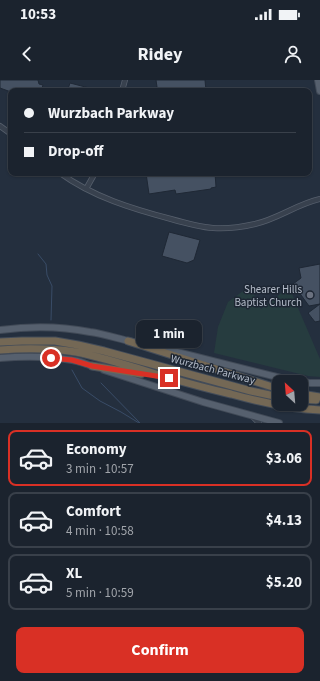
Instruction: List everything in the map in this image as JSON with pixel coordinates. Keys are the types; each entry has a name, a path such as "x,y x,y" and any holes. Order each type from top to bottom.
{"highway":[{"path":"128,341 272,387"},
{"name":"Wurzbach Parkway","path":"0,342 55,342 78,345 272,396"},
{"name":"Wurzbach Parkway","path":"0,350 21,348 76,352 275,405 320,410"},
{"path":"92,366 169,378"},
{"path":"308,397 312,398"},
{"path":"308,398 320,398"}],"main road":[{"path":"318,80 320,92"},
{"name":"Wurzbach Parkway","path":"0,330 21,327 55,327 89,331 293,381 320,383"},
{"path":"0,358 15,357 72,360 203,402 279,423"},
{"path":"310,383 320,386"}],"street":[{"path":"64,176 109,200 136,210 214,228 242,227 256,224 270,220 310,201 320,199"},
{"path":"86,189 93,176"},
{"path":"252,416 259,423"}],"green space":[{"path":"250,286 261,309 289,287 320,359 320,377 308,376 214,353 218,327 228,302"}],"building":[{"path":"0,80 38,80 39,84 43,85 42,88 8,88 8,91 0,88"},
{"path":"156,80 205,80 206,88 154,88 157,87"},
{"path":"70,83 89,88 68,88"},
{"path":"146,176 215,176 216,187 211,189 176,194 175,190 149,194"},
{"path":"169,232 200,240 194,260 187,263 162,256"},
{"name":"Shearer Hills Baptist Church","path":"320,264 320,304 309,306 293,284 301,278 299,268"},
{"path":"320,304 320,321 315,322 308,313"}],"waterway":[{"path":"38,254 46,264 47,275 52,286 51,320"},
{"path":"72,370 82,388 100,401 139,423"},
{"path":"101,383 140,423"}],"place":[{"name":"Shearer Hills Baptist Church","path":"310,295"}],"route":[{"path":"51,358 72,360 92,366 169,378"}]}
